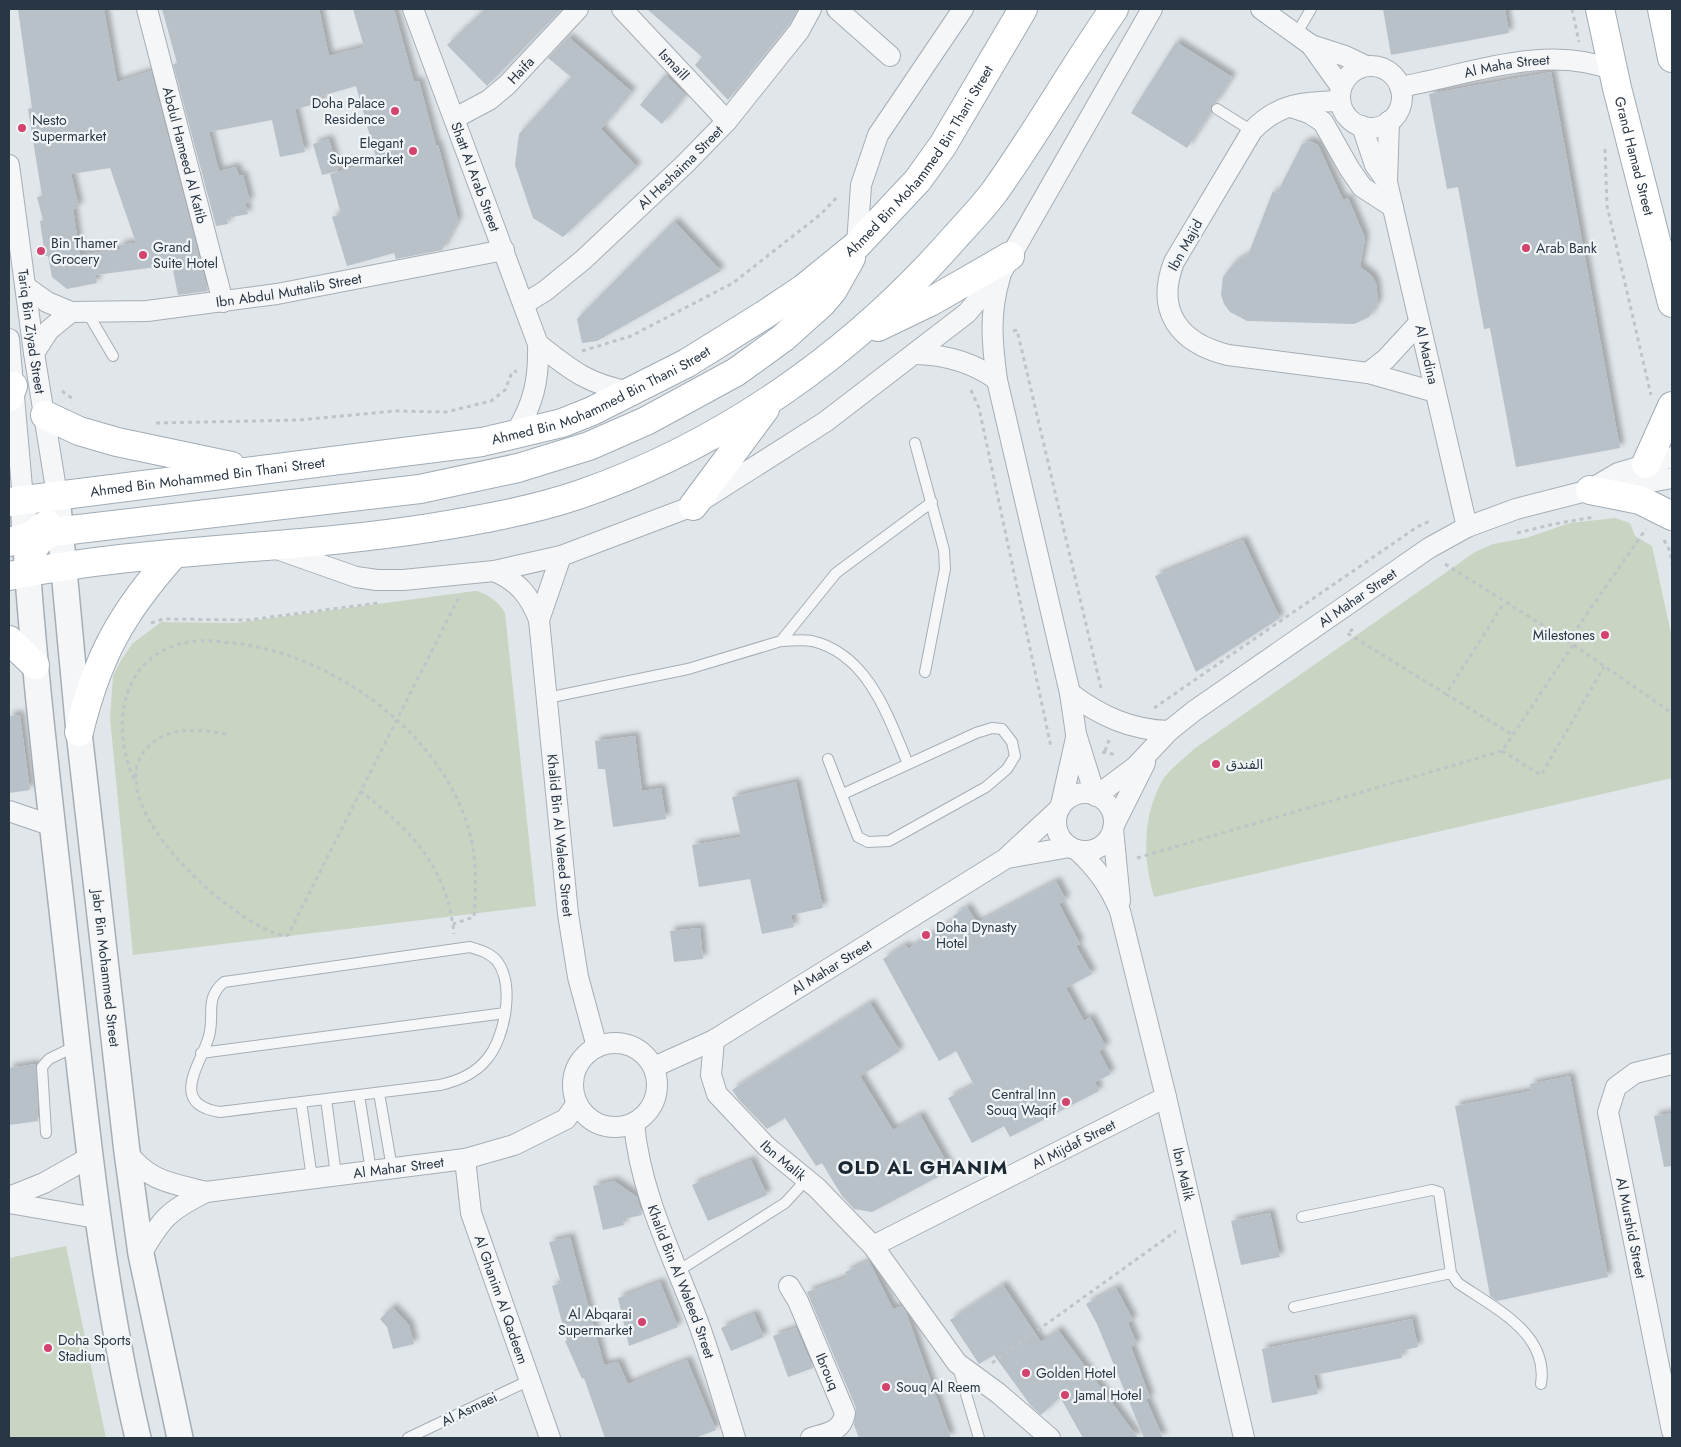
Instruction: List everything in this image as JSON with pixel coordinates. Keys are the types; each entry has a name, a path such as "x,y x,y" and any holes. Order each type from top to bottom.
{"main road":[{"name":"Ahmed Bin Mohammed Bin Thani Street","path":"16,501 434,448 515,434 562,423 631,392 687,363 764,316 803,289 857,245 918,180 938,152 1023,9"},
{"path":"1084,52 1094,9"},
{"path":"18,574 63,566 420,529 533,508 578,495 663,460 710,436 772,398 852,339 910,285 994,193 1084,52 1114,9"},
{"name":"Grand Hamad Street","path":"1600,9 1613,70 1672,303"},
{"path":"1660,14 1672,58"},
{"path":"18,574 38,542 48,534 60,531 420,490 518,468 589,446 623,432 706,390 736,372 783,338 802,322 833,290 857,245"},
{"path":"852,339 1005,264"},
{"path":"693,506 772,398"},
{"path":"1646,464 1662,403"},
{"path":"45,415 79,431 117,442 254,471"},
{"path":"1590,490 1640,500 1662,526"},
{"path":"17,540 40,532 48,523 57,495"},
{"path":"78,732 96,671 121,621 139,594 174,554"},
{"path":"9,640 35,665"}],"street":[{"name":"Abdul Hameed Al Katib","path":"146,9 223,302"},
{"name":"Shatt Al Arab Street","path":"413,9 538,344 548,362 590,381 631,392"},
{"name":"Haifa","path":"455,118 489,100 507,85 578,9"},
{"name":"Ismaill","path":"622,9 727,121"},
{"name":"Al Heshaima Street","path":"524,304 545,291 583,260 685,164 727,121 798,31 811,9"},
{"path":"837,9 890,56"},
{"path":"857,245 861,185 875,143 962,9"},
{"path":"265,545 356,577 377,580 403,580 494,571 561,556 693,506 825,422 917,354 967,313 1005,264 1152,9"},
{"path":"1136,35 1147,29 1166,9"},
{"path":"1261,9 1304,39 1366,66 1387,70 1400,87 1402,99 1398,112 1381,126 1362,126 1351,121 1344,112 1341,94 1304,39"},
{"name":"Al Maha Street","path":"1400,87 1485,68 1535,60 1562,59 1583,61 1613,70"},
{"path":"1341,94 1346,77 1355,70 1366,66"},
{"name":"Ibn Majid","path":"1341,94 1289,106 1270,113 1252,130 1174,262 1167,279 1167,300 1173,317 1182,332 1193,342 1208,350 1228,355 1368,373 1434,392"},
{"path":"1289,106 1309,112 1323,122 1362,187 1393,207"},
{"name":"Al Madina","path":"1389,121 1387,182 1434,392 1465,518"},
{"name":"Al Madina","path":"1362,126 1375,165 1387,182"},
{"name":"Tariq Bin Ziyad Street","path":"9,166 36,362 57,495"},
{"name":"Ibn Abdul Muttalib Street","path":"26,288 47,302 79,312 147,311 277,294 504,250"},
{"path":"1005,264 992,316 991,338 997,380 1070,693 1076,734 1095,795 1110,808 1114,827 1110,836 1100,848 1092,850 1073,849 1060,837 1057,830 1056,816 1060,807 1076,734"},
{"path":"36,362 49,330 79,312"},
{"path":"1368,373 1386,359 1419,323"},
{"name":"Tariq Bin Ziyad Street","path":"9,339 16,501"},
{"path":"917,354 955,359 997,380"},
{"path":"515,434 527,414 548,362"},
{"name":"Al Mahar Street","path":"1590,490 1606,478 1672,457"},
{"name":"Al Mahar Street","path":"1095,795 1135,767 1169,732 1194,711 1429,548 1465,518 1516,509 1590,490 1672,478"},
{"name":"Jabr Bin Mohammed Street","path":"57,495 78,732 141,1254 180,1438"},
{"path":"16,501 18,574 35,665 96,1218 120,1363 138,1438"},
{"name":"Khalid Bin Al Waleed Street","path":"539,620 561,556"},
{"name":"Khalid Bin Al Waleed Street","path":"494,571 508,577 522,589 531,600 539,620 568,914 578,977 597,1047"},
{"path":"1070,693 1099,713 1116,721 1154,731 1169,732"},
{"name":"Al Mahar Street","path":"1114,827 1150,752"},
{"path":"1060,807 1073,796 1080,794 1095,795"},
{"name":"Al Mahar Street","path":"654,1067 714,1040 1005,859 1060,807"},
{"path":"9,811 32,817 53,826"},
{"name":"Ibn Malik","path":"1114,827 1120,911 1166,1097 1244,1438"},
{"name":"Al Mahar Street","path":"1005,859 1073,849"},
{"name":"Ibn Malik","path":"1073,849 1097,870 1108,885 1120,911"},
{"name":"Ibn Malik","path":"714,1040 711,1075 717,1094 766,1146 816,1188 874,1246 957,1363 998,1393 1050,1438"},
{"path":"613,1043 630,1045 644,1054 654,1067 658,1083 656,1099 647,1113 634,1123 618,1127 602,1125 587,1117 577,1103 573,1088 575,1071 584,1057 597,1047 613,1043"},
{"name":"Al Murshid Street","path":"1672,1064 1635,1073 1616,1087 1608,1112 1672,1428"},
{"name":"Al Mijdaf Street","path":"874,1246 1166,1097"},
{"name":"Al Mahar Street","path":"141,1254 159,1223 178,1206 206,1192 465,1159 514,1145 566,1118 577,1103"},
{"name":"Khalid Bin Al Waleed Street","path":"634,1123 636,1150 643,1180 700,1330 735,1438"},
{"name":"Al Mahar Street","path":"128,1152 138,1167 152,1177 206,1192"},
{"path":"9,1197 44,1183 90,1157"},
{"name":"Al Ghanim Al Qadeem","path":"465,1159 471,1213 550,1438"},
{"path":"9,1203 96,1218"},
{"name":"Ibrouq","path":"789,1286 798,1301 845,1413 844,1423 837,1430 811,1438"}],"lane":[{"path":"1304,39 1311,9"},
{"path":"1217,109 1252,130"},
{"path":"79,312 113,356"},
{"path":"915,443 944,550 945,569 926,672"},
{"path":"781,642 808,605 836,573 932,502"},
{"path":"547,698 688,669 781,642 810,640 833,647 854,662 882,702 908,764"},
{"path":"828,760 843,794 850,821 858,837 868,842 889,841 986,787 1007,769 1015,756 1012,742 1002,729 992,728 976,733 843,794"},
{"path":"470,947 485,951 496,960 503,974 505,1013 500,1038 487,1060 466,1076 440,1085 220,1112 210,1111 202,1107 191,1091 191,1081 211,1029 212,997 217,988 224,982 470,947"},
{"path":"202,1053 505,1013"},
{"path":"46,1133 42,1068 48,1059 77,1046"},
{"path":"379,1093 392,1168"},
{"path":"360,1095 372,1171"},
{"path":"326,1099 336,1175"},
{"path":"301,1102 312,1178"},
{"path":"678,1271 785,1203 806,1180"},
{"path":"1302,1218 1432,1190 1439,1192 1450,1273 1458,1283 1524,1330 1534,1343 1541,1358 1542,1384"},
{"path":"1294,1307 1450,1273"},
{"path":"957,1363 979,1438"},
{"name":"Al Asmaei","path":"408,1438 530,1380"}],"path":[{"path":"1572,9 1583,61"},
{"path":"1606,144 1607,206 1662,403"},
{"path":"146,423 299,420 395,411 446,412 490,401 505,390 512,372 630,336 733,284 821,214 840,193"},
{"path":"1010,332 1017,330 1099,684 1104,692"},
{"path":"36,362 76,401"},
{"path":"966,385 973,392 979,408 1054,756"},
{"path":"1511,535 1554,524 1597,517"},
{"path":"1148,710 1162,704 1416,527 1465,518"},
{"path":"1643,523 1648,526 1662,526 1671,551 1672,564"},
{"path":"1568,641 1648,526"},
{"path":"1438,569 1454,560"},
{"path":"1446,564 1504,603 1568,641 1672,713"},
{"path":"453,924 474,917 477,882 471,836 463,815 442,774 423,749 397,720 367,695 344,680 295,657 242,644 200,640 184,643 155,656 143,667 127,693 121,728 122,746 140,801 151,823 200,882 238,912 259,925 285,936 288,935 360,792 397,720 462,592"},
{"path":"453,593 467,592"},
{"path":"121,621 141,626 162,619 248,620 381,603"},
{"path":"1446,694 1504,603"},
{"path":"1355,627 1347,633 1513,735"},
{"path":"1136,858 1502,752 1573,645"},
{"path":"1502,752 1541,775 1604,667"},
{"path":"134,780 139,758 153,741 162,736 186,730 226,734"},
{"path":"1096,752 1105,751 1121,756"},
{"path":"360,792 397,821 427,856 446,890 453,924 455,948"},
{"path":"1136,852 1138,866"},
{"path":"974,1376 1193,1219"}],"green space":[{"path":"1615,518 1630,523 1635,536 1652,546 1672,638 1672,778 1154,897 1146,853 1146,838 1151,809 1162,781 1194,749 1475,552 1493,544 1526,538 1570,523"},
{"path":"475,591 493,599 505,613 536,906 133,955 110,718 113,676 132,644 161,622 235,623"},
{"name":"Doha Sports Stadium","path":"66,1246 106,1438 9,1438 9,1258"}],"building":[{"path":"18,9 104,9 117,82 151,71 208,291 178,295 172,265 95,275 97,283 67,289 52,277 48,256 45,256 40,221 43,220 37,197 42,196 28,109 32,108","holes":["110,168 136,243 120,245 120,249 80,255 73,209 79,207 71,174"]},
{"path":"162,9 319,9 329,56 364,47 353,9 394,9 414,82 419,81 458,220 442,250 396,259 394,253 347,266 332,217 341,214 330,174 377,161 356,86 321,96 323,102 295,109 305,152 280,157 272,120 209,132 219,171 236,167 239,176 243,175 250,202 245,203 248,214 227,218 228,224 216,226 173,64 177,63"},
{"path":"485,9 562,9 487,86 447,45"},
{"path":"647,9 798,9 789,24 728,100 695,65 702,57"},
{"path":"1383,9 1505,9 1509,33 1391,55"},
{"path":"568,37 632,92 601,129 637,167 563,237 533,218 515,165 519,134 571,77 548,58"},
{"path":"1176,42 1232,77 1216,102 1211,105 1211,111 1187,148 1131,113"},
{"path":"1551,72 1620,448 1516,467 1490,328 1484,329 1458,187 1447,189 1429,94"},
{"path":"665,75 686,95 662,124 640,105"},
{"path":"329,139 338,171 322,175 313,144"},
{"path":"1310,141 1318,145 1343,200 1348,198 1365,238 1360,267 1371,275 1376,283 1378,302 1369,317 1354,324 1247,321 1230,312 1224,304 1221,294 1223,277 1234,263 1248,255 1273,191 1277,193 1302,144"},
{"path":"674,221 721,271 597,341 582,343 577,319"},
{"path":"1243,540 1280,618 1196,672 1155,576"},
{"path":"20,715 30,790 9,793 9,716"},
{"path":"635,736 642,791 661,788 666,819 613,827 605,769 598,769 595,741"},
{"path":"796,782 823,908 791,915 794,927 762,934 750,879 699,887 692,845 741,837 732,797"},
{"path":"1056,881 1066,900 1059,904 1080,944 1076,946 1092,974 1066,988 1084,1021 1090,1017 1106,1047 1099,1051 1111,1074 1095,1082 1099,1091 1010,1137 1004,1126 972,1143 948,1098 974,1085 956,1051 939,1061 883,959 905,945 908,949 955,919 953,916 967,907 977,923"},
{"path":"700,928 703,959 674,962 670,931"},
{"path":"870,1003 900,1051 860,1076 893,1130 920,1115 951,1170 872,1212 854,1209 842,1196 822,1163 816,1166 785,1118 767,1129 732,1090"},
{"path":"36,1064 38,1121 9,1125 9,1068"},
{"path":"1570,1076 1608,1277 1497,1301 1490,1296 1455,1106 1531,1091 1530,1084"},
{"path":"1672,1113 1672,1166 1664,1167 1654,1116"},
{"path":"751,1160 767,1195 708,1221 692,1185"},
{"path":"614,1181 637,1197 642,1215 623,1219 624,1225 603,1230 593,1186"},
{"path":"1270,1213 1280,1257 1241,1265 1231,1221"},
{"path":"570,1237 604,1365 618,1362 628,1384 687,1360 716,1430 695,1438 605,1438 584,1378 582,1379 565,1341 567,1340 552,1286 561,1283 549,1242"},
{"name":"Souq Al Reem","path":"869,1261 893,1309 902,1306 906,1312 951,1438 859,1438 854,1425 856,1408 807,1292 848,1277 845,1272"},
{"path":"660,1282 678,1327 629,1346 618,1298"},
{"path":"1003,1285 1041,1342 1058,1330 1138,1438 1083,1438 1060,1397 1041,1415 1031,1406 994,1355 979,1364 950,1320"},
{"path":"1116,1288 1133,1320 1128,1323 1137,1344 1131,1347 1150,1398 1146,1399 1163,1438 1144,1438 1097,1324 1086,1304"},
{"path":"392,1307 409,1325 414,1344 393,1349 387,1327 380,1319"},
{"path":"754,1314 764,1337 731,1351 721,1328"},
{"path":"1412,1319 1418,1347 1401,1351 1402,1358 1314,1375 1318,1394 1272,1403 1262,1349"},
{"path":"796,1328 813,1368 788,1377 773,1336"}],"place":[{"name":"Doha Palace Residence","path":"395,111"},
{"name":"Nesto Supermarket","path":"22,128"},
{"name":"Elegant Supermarket","path":"413,151"},
{"name":"Arab Bank","path":"1526,248"},
{"name":"Bin Thamer Grocery","path":"41,251"},
{"name":"Grand Suite Hotel","path":"143,255"},
{"name":"Milestones","path":"1605,635"},
{"name":"الفندق","path":"1216,764"},
{"name":"Doha Dynasty Hotel","path":"926,935"},
{"name":"Central Inn Souq Waqif","path":"1066,1102"},
{"name":"Al Abqarai Supermarket","path":"642,1322"},
{"name":"Doha Sports Stadium","path":"48,1348"},
{"name":"Golden Hotel","path":"1026,1373"},
{"name":"Souq Al Reem","path":"886,1387"},
{"name":"Jamal Hotel","path":"1065,1395"}],"district":[{"name":"OLD AL GHANIM","path":"923,1167"}]}
